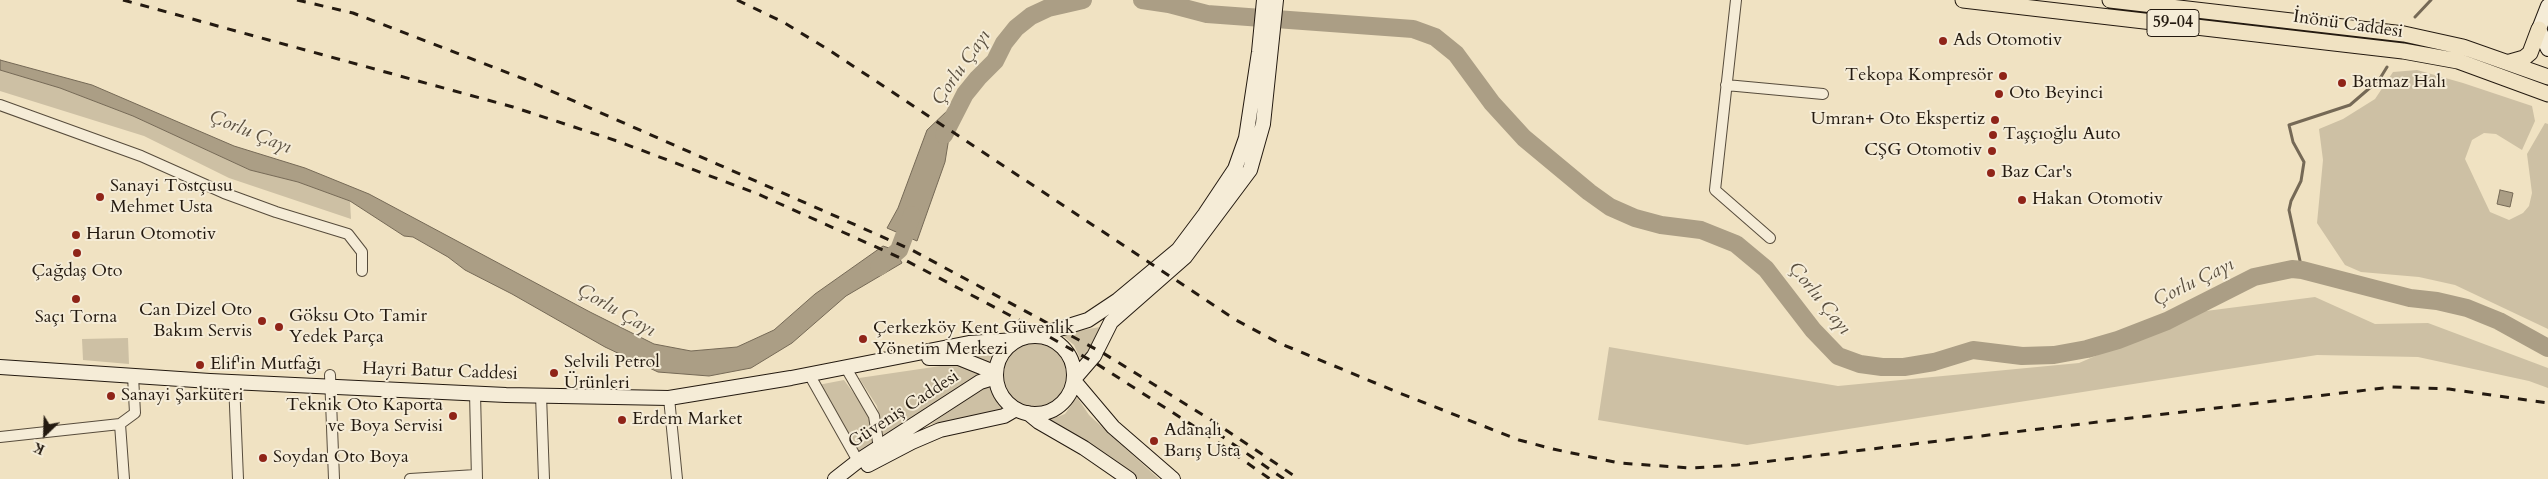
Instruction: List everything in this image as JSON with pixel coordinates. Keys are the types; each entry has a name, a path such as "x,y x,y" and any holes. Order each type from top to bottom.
{"main road":[{"path":"1022,411 1039,414 1051,411 1062,404 1070,394 1075,380 1094,356 1111,322 1184,257 1250,170 1263,124 1264,0"},
{"path":"1129,479 1084,448 1022,411 1000,392 996,375 1000,357 1016,340 1027,336 1040,335 1088,320 1144,280 1178,250 1235,169 1246,138 1276,0"},
{"name":"İnönü Caddesi","path":"1963,0 2382,47 2458,61 2520,82"},
{"name":"İnönü Caddesi","path":"2110,0 2385,30 2463,47 2510,62"},
{"path":"2510,62 2524,58 2530,53 2548,6"},
{"path":"2539,29 2548,49"},
{"name":"59-04","path":"2510,62 2548,78"},
{"path":"2520,82 2548,78"},
{"name":"59-04","path":"2520,82 2548,94"},
{"path":"1040,335 1052,339 1063,346 1071,356 1075,380 1113,426 1173,479"},
{"name":"Hayri Batur Caddesi","path":"0,367 234,382 330,381 475,393 669,398 846,368 969,343 1016,340"},
{"name":"Hayri Batur Caddesi","path":"876,361 937,357 959,358 996,375"},
{"name":"Güveniş Caddesi","path":"835,479 858,461 980,382 996,375"},
{"name":"Güveniş Caddesi","path":"843,479 912,442 940,430 1022,411"}],"street":[{"path":"1736,0 1715,190 1770,238"},
{"path":"1726,85 1823,94"},
{"path":"0,105 141,156 267,209 348,234 362,252 362,271"},
{"path":"846,368 874,416 879,448"},
{"path":"809,374 858,461"},
{"path":"0,437 120,424 134,413 133,376"},
{"path":"330,381 334,479"},
{"path":"234,382 238,479"},
{"path":"410,479 477,477 475,393"},
{"path":"541,394 544,479"},
{"path":"669,398 677,479"},
{"path":"120,424 124,479"}],"shaded area":[{"path":"0,60 92,85 234,146 305,168 369,194 654,344 691,351 737,347 774,330 815,294 883,246 895,250 902,263 846,296 792,343 751,368 709,376 658,372 605,347 512,294 465,270 448,257 413,237 404,236 350,201 298,182 250,170 133,116 60,88 0,70"},
{"path":"0,70 60,88 133,116 250,170 298,182 350,201 351,219 229,178 144,136 0,91"},
{"path":"2417,70 2532,106 2535,121 2522,150 2496,134 2484,133 2472,140 2465,159 2490,212 2509,220 2523,213 2529,206 2532,193 2527,154 2545,123 2548,124 2548,329 2455,285 2419,277 2361,272 2345,265 2317,223 2323,160 2319,129 2343,119 2375,99 2393,72"},
{"path":"948,110 951,110 955,115 952,119 945,162 917,241 887,228 898,208 927,130"},
{"path":"2500,190 2513,193 2510,207 2497,204"},
{"path":"2315,297 2375,324 2428,323 2548,368 2548,388 2529,381 2418,357 2317,355 1747,445 1598,420 1609,347 1838,386 2079,363 2198,312"},
{"path":"1100,327 1082,363 1074,345 1061,334"},
{"path":"128,338 129,364 83,360 82,339"},
{"path":"1029,344 1041,344 1057,353 1064,363 1066,375 1064,387 1057,397 1041,406 1029,406 1018,401 1009,392 1004,381 1004,369 1009,358 1018,349"},
{"path":"999,345 991,356 988,366 965,350"},
{"path":"960,364 977,372 977,377 884,438 877,406 859,378"},
{"path":"844,380 869,414 872,427 872,446 859,453 818,385"},
{"path":"988,384 1005,413 931,424"},
{"path":"1077,397 1089,415 1159,479 1138,479 1088,442 1042,419 1052,419 1065,414"}],"waterway":[{"name":"Çorlu Çayı","path":"944,135 965,94 995,61 1004,43 1016,28 1031,16 1048,8 1083,0"},
{"name":"Çorlu Çayı","path":"1142,0 1169,4 1207,14 1413,29 1435,37 1456,54 1492,103 1524,138 1589,192 1610,207 1635,218 1661,225 1701,230 1736,244 1766,269 1813,330 1838,356 1860,364 1904,367 1934,362 1973,350 2022,356 2054,355 2087,349 2118,340 2167,321 2254,277 2292,269 2410,298 2437,301 2467,308 2499,321 2548,348"},
{"path":"2415,17 2431,0"},
{"path":"2302,270 2289,210 2291,201 2301,181 2304,162 2293,142 2289,125 2350,105 2379,80 2387,67"},
{"name":"Çorlu Çayı","path":"879,267 899,250 912,215"}],"railway":[{"path":"123,0 513,107 617,141 758,194 905,260 1032,327 1097,364 1203,432 1270,479"},
{"path":"297,0 353,13 524,79 910,249 1103,353 1211,420 1299,479"},
{"path":"737,0 783,22 829,50 1236,320 1279,343 1397,392 1519,440 1553,449 1619,463 1691,468 1737,465 2392,387 2449,389 2548,403"},
{"path":"1217,433 1284,479"}],"place":[{"name":"Ads Otomotiv","path":"1943,41"},
{"name":"Tekopa Kompresör","path":"2003,76"},
{"name":"Batmaz Halı","path":"2342,83"},
{"name":"Oto Beyinci","path":"1999,94"},
{"name":"Umran+ Oto Ekspertiz","path":"1995,120"},
{"name":"Taşçıoğlu Auto","path":"1993,135"},
{"name":"CŞG Otomotiv","path":"1992,151"},
{"name":"Baz Car's","path":"1991,173"},
{"name":"Sanayi Tostçusu Mehmet Usta","path":"100,197"},
{"name":"Hakan Otomotiv","path":"2022,200"},
{"name":"Harun Otomotiv","path":"76,235"},
{"name":"Çağdaş Oto","path":"77,253"},
{"name":"Saçı Torna","path":"76,299"},
{"name":"Can Dizel Oto Bakım Servis","path":"262,321"},
{"name":"Göksu Oto Tamir Yedek Parça","path":"279,327"},
{"name":"Çerkezköy Kent Güvenlik Yönetim Merkezi","path":"863,339"},
{"name":"Elif'in Mutfağı","path":"200,365"},
{"name":"Selvili Petrol Ürünleri","path":"554,373"},
{"name":"Sanayi Şarküteri","path":"111,396"},
{"name":"Teknik Oto Kaporta ve Boya Servisi","path":"453,416"},
{"name":"Erdem Market","path":"622,420"},
{"name":"Adanalı Barış Usta","path":"1154,441"},
{"name":"Soydan Oto Boya","path":"263,458"}]}
